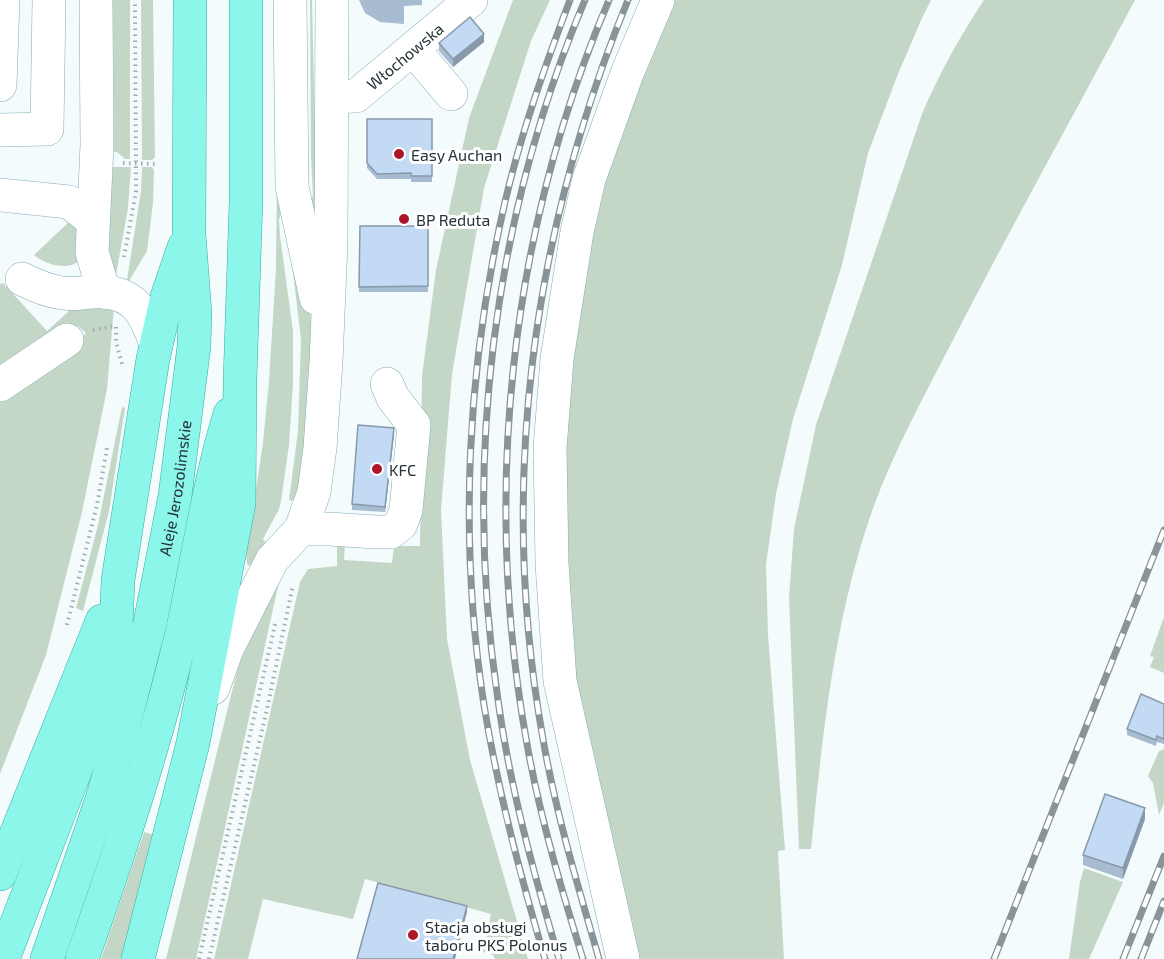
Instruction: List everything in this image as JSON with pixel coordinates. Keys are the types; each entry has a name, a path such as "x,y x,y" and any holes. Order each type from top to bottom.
{"main road":[{"name":"Aleje Jerozolimskie","path":"47,959 98,810 141,663 175,496 194,346 195,313 189,234 190,0"},
{"name":"Aleje Jerozolimskie","path":"138,959 193,743 238,503 246,212 246,0"},
{"path":"3,959 99,707 116,630 118,580 156,345 167,297 189,234"},
{"name":"Aleje Jerozolimskie","path":"82,959 132,815 153,744 182,631 215,462 240,380"},
{"path":"0,874 118,580"}],"street":[{"path":"0,86 3,0"},
{"path":"0,130 47,129 50,0"},
{"path":"96,0 97,146 92,252 111,304"},
{"path":"290,0 292,188 311,268 326,362"},
{"path":"193,743 227,649 272,560 301,529 314,492 324,403 331,243 332,0"},
{"name":"Włochowska","path":"332,97 356,96 471,0"},
{"path":"623,959 560,681 552,564 550,448 557,359 577,232 589,179 628,71 658,0"},
{"path":"413,49 451,94"},
{"path":"0,195 69,202 92,220"},
{"path":"22,279 37,287 111,304 127,297 145,316 156,345"},
{"path":"0,386 67,340"},
{"path":"301,529 391,532 401,524 406,510 414,425 393,398 387,384"}],"path":[{"path":"124,261 136,190 135,0"},
{"path":"111,304 116,342 123,367"},
{"path":"66,628 97,506 107,448"},
{"path":"209,959 294,581"},
{"path":"199,959 277,615"}],"green space":[{"path":"113,0 130,0 130,159 125,159 114,152"},
{"path":"141,0 153,0 155,157 152,160 142,160"},
{"path":"310,0 312,0 317,227 306,206 313,196"},
{"path":"513,0 550,0 531,41 484,188 452,374 441,510 447,639 470,760 528,959 495,959 493,955 483,952 491,914 365,879 353,919 263,899 248,959 214,959 300,582 308,569 337,566 337,544 345,542 344,560 392,563 394,546 420,546 422,376 436,270 469,118"},
{"path":"667,0 931,0 898,74 868,153 842,265 793,419 776,494 766,565 768,635 785,850 778,851 784,959 636,959 573,699 549,436 615,128"},
{"path":"984,0 1135,0 956,334 908,428 876,501 855,565 837,645 811,849 799,849 789,598 794,529 816,425 922,114 950,56"},
{"path":"113,167 131,167 128,208 116,275 107,263"},
{"path":"142,167 152,167 154,170 153,203 147,251 129,281 127,280 141,191"},
{"path":"277,169 281,213 280,236 293,331 293,384 289,445 279,509 263,539 268,546 255,566 250,566 247,564 246,554 263,443 269,381 276,269"},
{"path":"72,219 76,222 81,259 70,265 58,266 34,255"},
{"path":"287,223 309,299 313,383 298,491 292,501 289,500 298,431 301,339"},
{"path":"3,283 47,331 68,312 68,306 114,306 107,389 82,512 46,655 0,774 0,399 69,349 86,333 78,326 0,366 0,284"},
{"path":"122,407 125,408 109,511 83,611 76,608 98,525"},
{"path":"279,582 196,959 166,959 237,671 249,637"},
{"path":"1164,617 1164,673 1150,667 1154,657 1150,656"},
{"path":"1164,749 1164,803 1159,815 1153,783 1148,776 1159,751"},
{"path":"144,832 154,835 121,959 101,959"},
{"path":"1084,868 1123,882 1089,959 1069,959 1080,882"}],"building":[{"path":"470,17 484,34 453,59 439,43"},
{"name":"Easy Auchan","path":"367,119 432,119 432,176 411,176 411,173 377,174 367,163"},
{"path":"360,226 428,226 428,286 359,287"},
{"name":"KFC","path":"358,425 394,428 385,507 352,504"},
{"path":"1141,694 1164,704 1164,739 1157,736 1156,740 1127,729"},
{"path":"1105,794 1145,808 1123,868 1083,855"},
{"name":"Stacja obsługi taboru PKS Polonus","path":"378,883 467,906 453,959 357,959"}],"railway":[{"path":"545,959 510,833 484,705 471,579 470,452 482,326 505,202 534,100 570,0"},
{"path":"559,959 516,798 498,700 488,611 484,522 486,433 494,344 507,256 527,169 553,83 585,0"},
{"path":"583,959 552,852 527,744 514,650 507,555 507,461 514,366 527,272 548,180 575,89 609,0"},
{"path":"599,959 575,877 543,739 530,645 524,551 525,457 532,364 547,271 567,180 595,89 628,0"},
{"path":"994,959 1164,530"},
{"path":"1123,959 1164,856"},
{"path":"1141,959 1164,901"}],"place":[{"name":"Easy Auchan","path":"399,154"},
{"name":"BP Reduta","path":"404,219"},
{"name":"KFC","path":"377,469"},
{"name":"Stacja obsługi taboru PKS Polonus","path":"413,935"}]}
